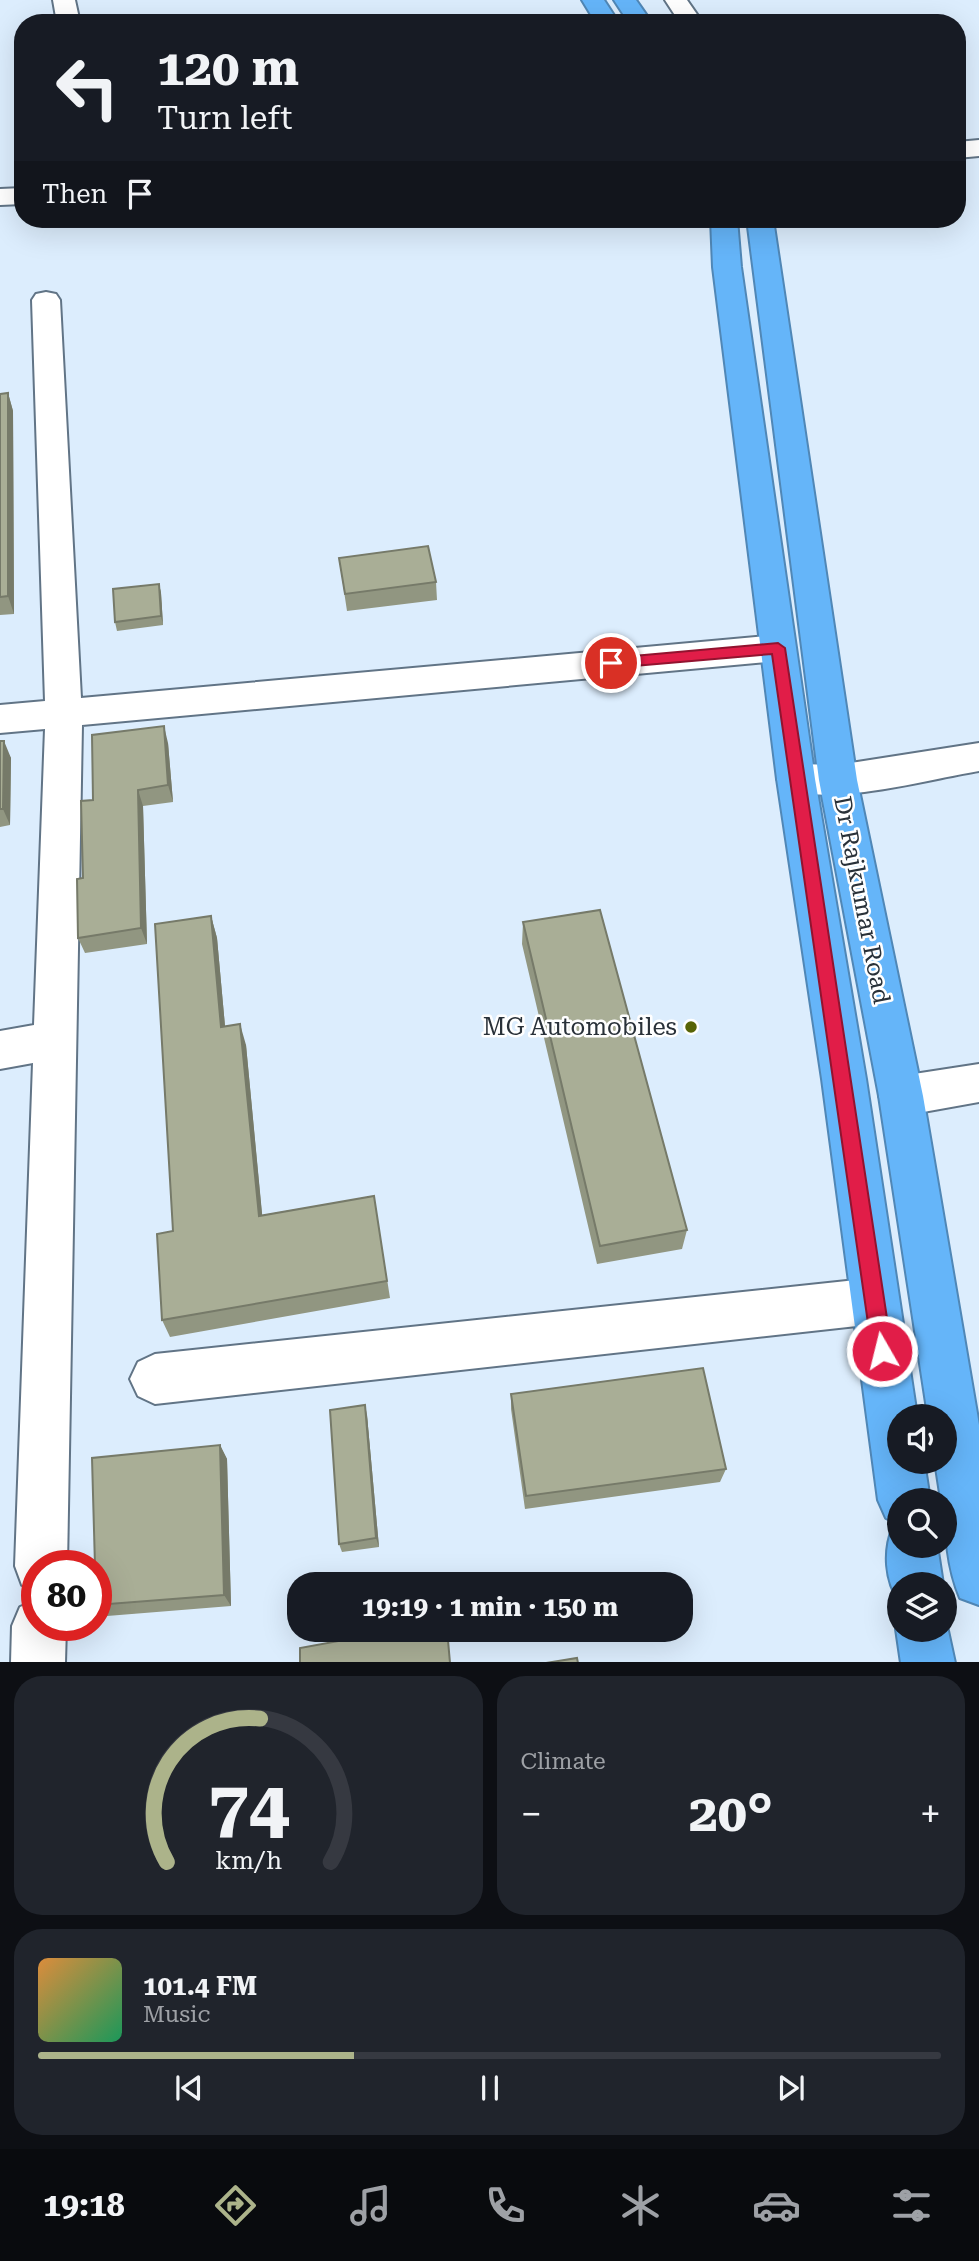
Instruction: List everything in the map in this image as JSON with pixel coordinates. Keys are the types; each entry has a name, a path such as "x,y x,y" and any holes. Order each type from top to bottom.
{"highway":[{"name":"Dr Rajkumar Road","path":"725,228 727,267 796,779 844,1079 902,1488"},
{"name":"Dr Rajkumar Road","path":"761,228 838,780 901,1096 979,1579"},
{"path":"925,1642 928,1662"}],"street":[{"path":"41,1550 64,713 46,300"},
{"path":"0,719 778,648"},
{"path":"796,779 838,780 979,757"},
{"path":"0,1050 55,1040"},
{"path":"901,1096 979,1083"},
{"path":"155,1379 875,1301"},
{"path":"38,1662 39,1641"}],"building":[{"path":"8,393 8,596 0,597 0,394"},
{"path":"428,546 436,582 345,594 339,558"},
{"path":"159,584 161,616 115,622 113,589"},
{"path":"164,726 168,785 138,790 141,928 78,938 77,879 83,878 81,801 93,800 92,735"},
{"path":"0,741 4,741 3,809 0,809"},
{"path":"600,910 687,1230 600,1246 523,922"},
{"path":"211,916 221,1027 240,1024 259,1216 374,1196 387,1281 162,1320 157,1234 173,1231 155,924"},
{"path":"703,1368 726,1469 526,1496 511,1394"},
{"path":"365,1405 376,1538 339,1544 330,1410"},
{"path":"220,1445 224,1595 112,1604 112,1550 95,1550 92,1458"},
{"path":"333,1642 448,1642 450,1662 300,1662 300,1648"},
{"path":"577,1658 578,1662 552,1662"}],"place":[{"name":"MG Automobiles","path":"691,1027"}],"route":[{"path":"611,663 778,648 844,1079 882,1351"}]}
